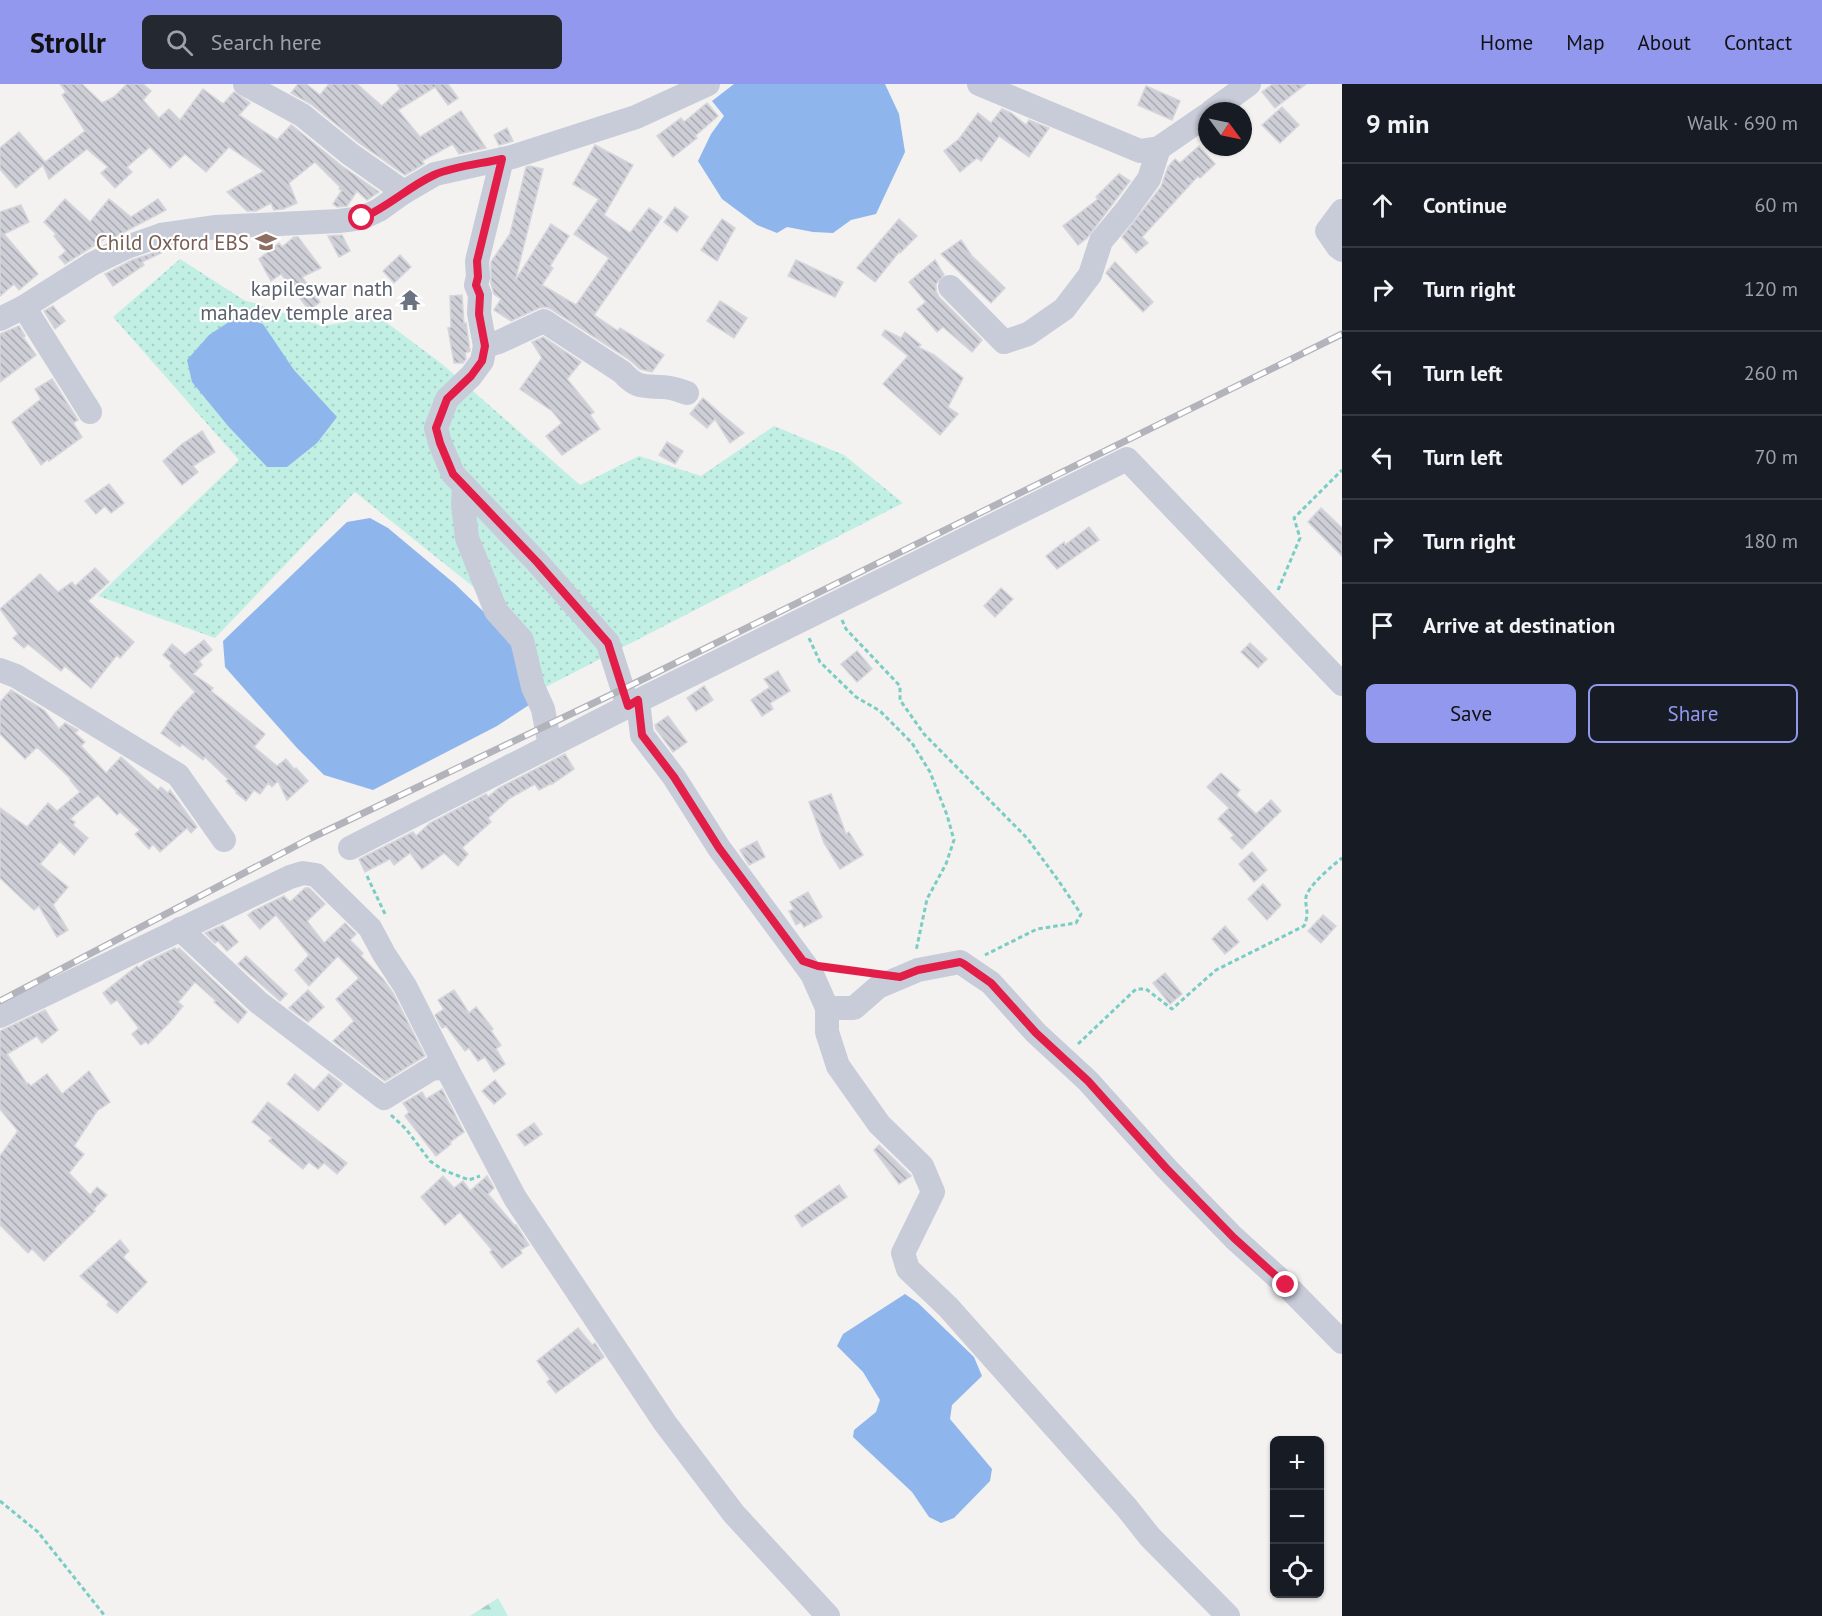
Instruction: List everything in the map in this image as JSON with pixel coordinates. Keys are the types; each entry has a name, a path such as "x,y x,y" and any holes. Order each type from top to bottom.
{"street":[{"path":"245,84 302,115 350,154 404,192"},
{"path":"0,319 24,307 92,264 127,247 161,235 216,227 362,218 379,210 435,174 502,159 636,117 708,84"},
{"path":"979,84 1140,151 1159,148 1198,121"},
{"path":"1224,102 1249,84"},
{"path":"950,287 1004,342 1028,334 1064,309 1090,275 1101,241 1149,179 1159,148"},
{"path":"502,159 477,261 476,285 480,295 479,314 485,346 482,361 471,376 447,399 436,428 453,474 537,562 608,643 633,703 642,735 674,777 719,848 812,975 827,1008 827,1032 838,1066 879,1124 922,1166 933,1192 903,1253 908,1269 955,1315 1120,1500 1150,1537 1228,1616"},
{"path":"1342,211 1327,231 1342,250"},
{"path":"24,307 90,412"},
{"path":"485,346 544,321 641,387 664,387 687,393"},
{"path":"350,849 633,703 1127,459 1342,684"},
{"path":"464,486 463,504 467,538 496,611 522,640 533,687 543,709 550,746"},
{"path":"0,670 16,676 178,775 224,840"},
{"path":"0,1016 290,877 303,873 316,875 370,928 405,986 515,1198 665,1423 734,1514 828,1616"},
{"path":"180,929 258,1002 384,1098 431,1068 446,1067"},
{"path":"827,1008 854,1008 878,987 907,974 960,962 964,964 991,983 1036,1033 1088,1081 1166,1168 1234,1238 1286,1285 1342,1342"}],"path":[{"path":"1280,599 1278,590 1300,538 1294,518 1342,470"},
{"path":"835,603 846,628 900,686 900,700 924,734 1027,838 1081,914 1076,923 1037,929 964,964"},
{"path":"800,621 820,662 856,697 880,711 912,743 930,772 954,840 945,864 927,899 916,950 907,974 818,966 803,961"},
{"path":"1053,1048 1080,1044 1136,989 1146,989 1172,1009 1216,970 1304,926 1308,916 1306,897 1309,889 1342,858"},
{"path":"385,1110 406,1129 430,1161 443,1170 469,1180 498,1167"},
{"path":"0,1501 38,1532 105,1616"}],"green space":[{"path":"180,259 244,300 323,326 378,316 442,364 580,485 639,456 701,476 774,426 844,455 903,503 540,690 527,630 355,492 215,638 98,596 239,460 113,317"},
{"path":"498,1598 508,1616 470,1616"}],"water":[{"path":"734,84 885,84 899,114 905,152 876,214 851,220 833,233 787,227 777,233 757,225 722,199 698,161 711,134 724,116 712,101"},
{"path":"238,316 263,324 294,370 337,417 317,443 287,467 267,467 228,426 192,382 187,360 209,335"},
{"path":"370,518 388,528 455,584 519,646 529,705 497,726 373,790 324,775 225,667 223,641 347,522"},
{"path":"905,1294 918,1303 974,1357 982,1376 952,1405 950,1419 992,1469 990,1481 954,1518 941,1523 929,1517 912,1492 853,1437 854,1430 876,1412 880,1400 863,1372 837,1346 843,1334"}],"building":[{"path":"60,84 82,84 102,103 114,97 127,84 143,84 151,91 143,100 159,118 169,109 180,120 203,89 223,104 234,92 250,103 239,115 277,140 291,125 379,192 367,200 357,191 347,206 337,207 333,204 342,190 315,162 289,183 297,203 274,210 271,203 256,211 247,211 227,192 264,171 229,147 206,172 185,154 170,168 150,147 127,167 132,172 115,188 101,173 108,167 87,149 49,179 43,165 16,188 0,169 0,148 19,132 45,162 85,131 62,95 66,92"},
{"path":"298,84 306,84 320,95 329,84 357,84 382,106 400,89 397,84 448,84 458,98 448,105 435,87 398,110 420,137 461,111 486,148 459,154 453,144 422,161 424,164 405,175 359,143 311,104 291,93"},
{"path":"1273,84 1306,84 1275,108 1262,92"},
{"path":"1146,86 1180,101 1172,120 1138,105"},
{"path":"707,103 718,116 695,136 697,138 673,157 657,136 681,118 684,122"},
{"path":"1282,107 1299,125 1280,143 1262,125"},
{"path":"1002,109 1026,125 1029,120 1049,128 1029,157 999,136 981,161 977,158 960,172 944,151 959,139 978,113 991,123"},
{"path":"507,128 513,141 499,145 494,135"},
{"path":"595,145 633,165 604,215 630,233 649,208 662,217 594,315 618,331 620,328 664,355 652,372 640,369 630,360 546,307 511,321 494,310 501,299 494,294 491,284 491,262 510,234 526,167 543,169 515,281 551,224 569,236 550,266 553,268 542,285 576,305 609,258 574,234 599,199 573,184"},
{"path":"1198,147 1198,156 1208,156 1215,164 1200,178 1198,176 1142,237 1148,243 1136,253 1122,237 1161,187 1168,167 1175,159 1180,163"},
{"path":"1119,174 1130,181 1087,238 1078,245 1063,226 1098,199 1096,197"},
{"path":"65,199 90,222 109,199 131,217 158,199 166,210 111,239 109,236 65,264 59,257 66,251 54,236 56,234 44,222"},
{"path":"21,205 29,222 4,234 38,274 19,290 14,284 0,296 0,212"},
{"path":"675,207 688,217 677,232 664,222"},
{"path":"722,219 735,228 717,261 701,250"},
{"path":"899,219 917,236 899,252 875,282 857,268"},
{"path":"342,235 350,251 339,257 328,236"},
{"path":"294,237 298,237 321,268 302,277 320,302 309,310 281,274 271,281 259,259 279,243 282,247"},
{"path":"961,240 972,256 1005,288 991,303 941,254"},
{"path":"159,251 161,253 142,262 144,265 113,286 105,274 132,260"},
{"path":"400,255 411,267 394,283 383,271"},
{"path":"796,260 843,282 835,297 788,276"},
{"path":"935,260 944,275 936,284 939,297 982,340 972,352 943,327 937,332 917,309 926,302 909,282"},
{"path":"1115,262 1153,302 1143,312 1106,273"},
{"path":"462,295 464,324 466,323 470,351 465,353 466,359 463,363 454,363 448,328 451,327 450,296"},
{"path":"720,301 747,318 734,338 707,321"},
{"path":"53,306 65,321 55,329 44,311"},
{"path":"19,326 25,336 23,337 36,355 0,382 0,334"},
{"path":"885,330 901,338 905,332 921,345 918,347 934,355 963,378 948,407 958,414 940,435 883,384 908,356 882,335"},
{"path":"543,337 581,362 567,379 594,412 590,415 600,429 562,455 546,436 562,423 552,411 520,389 542,358 532,342"},
{"path":"52,379 78,420 73,423 82,437 41,465 12,422 41,399 35,389"},
{"path":"703,398 744,433 730,443 715,419 707,428 690,414"},
{"path":"202,431 215,452 193,466 198,472 182,485 163,461 182,444"},
{"path":"667,442 683,451 675,464 659,455"},
{"path":"109,484 124,503 111,513 105,506 96,514 85,501"},
{"path":"1321,508 1342,528 1342,556 1308,522"},
{"path":"1089,527 1099,540 1057,569 1046,556"},
{"path":"95,568 109,582 88,601 134,642 120,658 117,655 91,688 65,666 61,671 28,644 24,648 13,638 18,634 0,609 40,574 58,592 72,582 75,586"},
{"path":"1001,588 1013,599 995,617 984,606"},
{"path":"204,640 212,650 199,661 202,665 193,674 213,688 211,691 265,734 254,747 277,766 286,759 308,781 287,800 278,781 272,787 268,783 260,794 254,790 246,801 236,793 226,781 228,779 205,757 203,760 182,744 180,747 161,733 175,713 195,692 170,666 172,663 163,655 172,644 185,655"},
{"path":"1250,643 1267,659 1258,668 1241,652"},
{"path":"857,651 872,669 857,682 841,664"},
{"path":"778,671 790,691 770,703 773,709 762,716 751,700 770,687 764,679"},
{"path":"704,686 713,700 696,711 687,698"},
{"path":"11,690 44,710 59,729 65,723 78,730 75,733 85,742 81,746 106,773 121,757 158,790 161,787 168,793 170,790 197,827 191,833 187,828 160,852 153,844 149,849 135,834 140,830 120,812 117,815 98,795 70,819 75,822 73,825 88,838 74,855 60,841 40,864 68,887 53,905 68,930 57,937 39,906 34,910 0,878 0,808 27,827 48,803 57,811 80,792 71,779 37,747 25,759 0,734 0,702"},
{"path":"668,716 687,742 673,752 655,725"},
{"path":"565,754 574,769 539,790 535,784 510,798 488,818 491,822 462,848 468,854 458,866 444,853 422,869 410,853 394,865 390,859 365,872 359,859 413,832 416,836 430,823 486,794 488,797 499,788"},
{"path":"1221,773 1240,790 1236,795 1256,814 1271,800 1281,811 1242,849 1231,838 1234,835 1218,819 1229,808 1207,787"},
{"path":"831,794 846,834 849,832 863,855 840,869 824,843 809,802"},
{"path":"757,841 765,857 749,865 740,850"},
{"path":"1252,852 1267,870 1254,882 1239,864"},
{"path":"1263,884 1281,905 1267,920 1248,899"},
{"path":"305,888 309,888 325,904 307,921 324,943 345,923 356,934 350,940 363,953 361,956 393,993 425,1056 385,1081 333,1041 354,1021 336,999 359,978 338,956 309,986 295,970 309,955 276,915 260,929 248,915 284,896 290,902"},
{"path":"808,892 822,917 804,927 801,922 796,925 789,911 794,909 790,902"},
{"path":"1323,915 1336,926 1321,943 1308,931"},
{"path":"223,925 238,942 227,951 218,941 215,943 205,933"},
{"path":"1225,926 1239,942 1225,954 1212,939"},
{"path":"175,948 177,950 179,948 247,1012 238,1023 195,982 178,1002 183,1006 170,1022 148,1044 146,1041 141,1045 132,1034 139,1028 117,1000 111,1004 103,993 137,966 139,968 146,962"},
{"path":"246,956 287,994 280,1001 238,964"},
{"path":"1165,973 1182,994 1170,1004 1153,983"},
{"path":"308,990 324,1007 308,1022 289,1008"},
{"path":"454,990 469,1013 476,1007 493,1029 491,1031 501,1045 496,1049 505,1064 494,1072 485,1057 478,1061 469,1048 465,1051 446,1026 442,1028 435,1015 444,1009 438,1000"},
{"path":"45,1010 58,1030 42,1043 37,1036 7,1054 27,1084 31,1086 47,1074 62,1094 89,1071 110,1102 97,1111 74,1146 84,1154 69,1173 90,1195 97,1187 107,1195 93,1210 95,1211 44,1261 32,1249 28,1253 0,1225 0,1156 18,1131 0,1109 0,1031"},
{"path":"295,1074 314,1090 329,1074 342,1084 318,1111 287,1084"},
{"path":"495,1080 506,1094 494,1104 482,1091"},
{"path":"442,1089 464,1132 436,1156 405,1116 409,1112 403,1103 422,1092 426,1099"},
{"path":"268,1102 347,1163 337,1174 324,1163 318,1169 309,1162 303,1169 269,1141 272,1138 252,1122"},
{"path":"534,1123 542,1134 525,1146 517,1135"},
{"path":"879,1145 911,1176 899,1184 874,1150"},
{"path":"443,1176 454,1188 463,1181 470,1191 487,1176 494,1188 488,1194 516,1225 529,1245 520,1250 522,1253 502,1268 490,1252 492,1250 460,1212 445,1225 421,1197"},
{"path":"839,1185 847,1197 802,1227 795,1216"},
{"path":"120,1240 129,1251 123,1257 147,1282 117,1313 107,1305 109,1302 80,1276"},
{"path":"578,1328 592,1345 595,1343 604,1357 556,1393 547,1382 550,1379 537,1361"}],"railway":[{"path":"0,1001 309,839 623,689 1342,334"}],"place":[{"name":"Child Oxford EBS","path":"266,242"},
{"name":"kapileswar nath mahadev temple area","path":"410,300"}],"route":[{"path":"362,218 379,210 435,174 502,159 477,261 476,285 480,295 479,314 485,346 482,361 471,376 447,399 436,428 440,443 453,474 537,562 608,643 628,706 638,700 642,735 674,777 719,848 803,961 818,966 900,977 918,970 960,962 964,964 991,983 1036,1033 1088,1081 1166,1168 1234,1238 1286,1285"}]}
